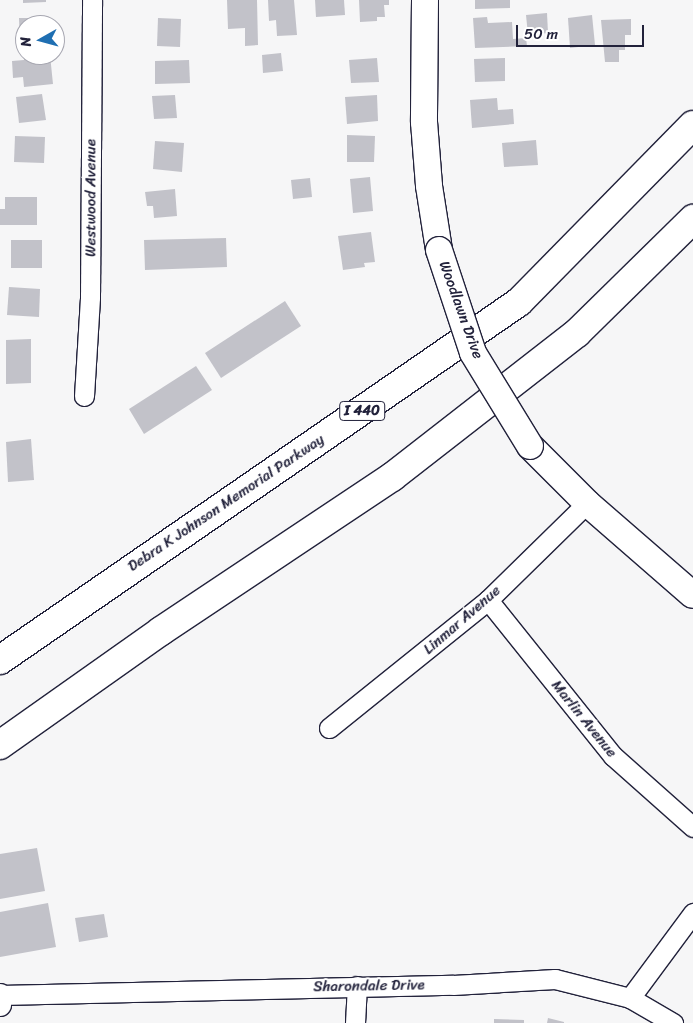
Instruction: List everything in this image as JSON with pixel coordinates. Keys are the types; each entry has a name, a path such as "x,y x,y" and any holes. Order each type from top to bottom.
{"highway":[{"name":"Debra K Johnson Memorial Parkway","path":"0,660 519,302 693,124"},
{"path":"0,745 161,631 392,477 577,333 693,219"}],"main road":[{"name":"Woodlawn Drive","path":"425,0 424,122 429,186 439,250 473,353 530,446 587,503 693,595"}],"street":[{"name":"Westwood Avenue","path":"84,396 90,297 92,0"},
{"name":"Linmar Avenue","path":"330,728 488,600 587,503"},
{"name":"Marlin Avenue","path":"488,600 613,756 693,827"},
{"path":"630,998 693,913"},
{"name":"Sharondale Drive","path":"0,995 555,979 630,998 673,1023"},
{"path":"355,1023 357,986"},
{"path":"0,995 0,1005"}],"building":[{"path":"23,0 46,0 46,2 23,3"},
{"path":"227,0 257,0 258,45 245,46 245,28 228,29"},
{"path":"268,0 294,0 297,35 277,36 276,20 269,21"},
{"path":"315,0 344,0 345,15 316,17"},
{"path":"359,0 389,0 389,5 384,5 385,17 377,17 377,21 360,22"},
{"path":"475,0 510,0 510,8 475,9"},
{"path":"547,13 548,33 528,35 526,15"},
{"path":"592,15 595,45 570,48 568,18"},
{"path":"487,17 488,23 512,22 513,39 526,38 527,46 475,48 473,18"},
{"path":"158,18 181,19 180,47 157,46"},
{"path":"631,19 631,35 625,35 625,50 619,50 619,62 605,62 601,20"},
{"path":"281,53 283,71 263,73 262,55"},
{"path":"377,58 379,82 351,83 349,60"},
{"path":"505,58 505,81 475,82 474,59"},
{"path":"189,60 190,83 155,84 155,61"},
{"path":"12,61 15,61 15,65 51,65 53,84 24,87 23,77 13,78"},
{"path":"42,94 46,120 19,123 16,97"},
{"path":"175,95 177,118 154,119 152,96"},
{"path":"377,95 378,121 347,124 345,97"},
{"path":"497,98 498,110 513,109 514,124 472,128 470,100"},
{"path":"347,135 375,136 374,162 347,162"},
{"path":"15,136 45,137 44,163 14,162"},
{"path":"536,140 538,165 504,167 502,143"},
{"path":"155,141 184,143 182,172 153,169"},
{"path":"370,177 373,211 353,213 350,179"},
{"path":"310,178 312,197 293,199 291,180"},
{"path":"175,189 177,216 154,218 153,206 147,206 145,192"},
{"path":"5,197 37,197 37,225 0,225 0,209 5,209"},
{"path":"371,232 375,262 364,263 365,267 343,270 338,236"},
{"path":"226,238 227,267 145,270 144,240"},
{"path":"11,240 42,240 42,268 11,268"},
{"path":"9,287 40,289 39,317 7,315"},
{"path":"285,301 301,326 221,378 205,353"},
{"path":"31,339 31,383 6,384 6,340"},
{"path":"196,366 212,390 144,434 129,409"},
{"path":"31,439 34,480 8,482 6,442"},
{"path":"37,848 45,891 0,899 0,854"},
{"path":"48,903 56,947 0,957 0,912"},
{"path":"104,914 108,937 79,942 75,918"},
{"path":"548,1018 564,1022 564,1023 547,1023"},
{"path":"494,1019 524,1020 524,1023 494,1023"}]}
